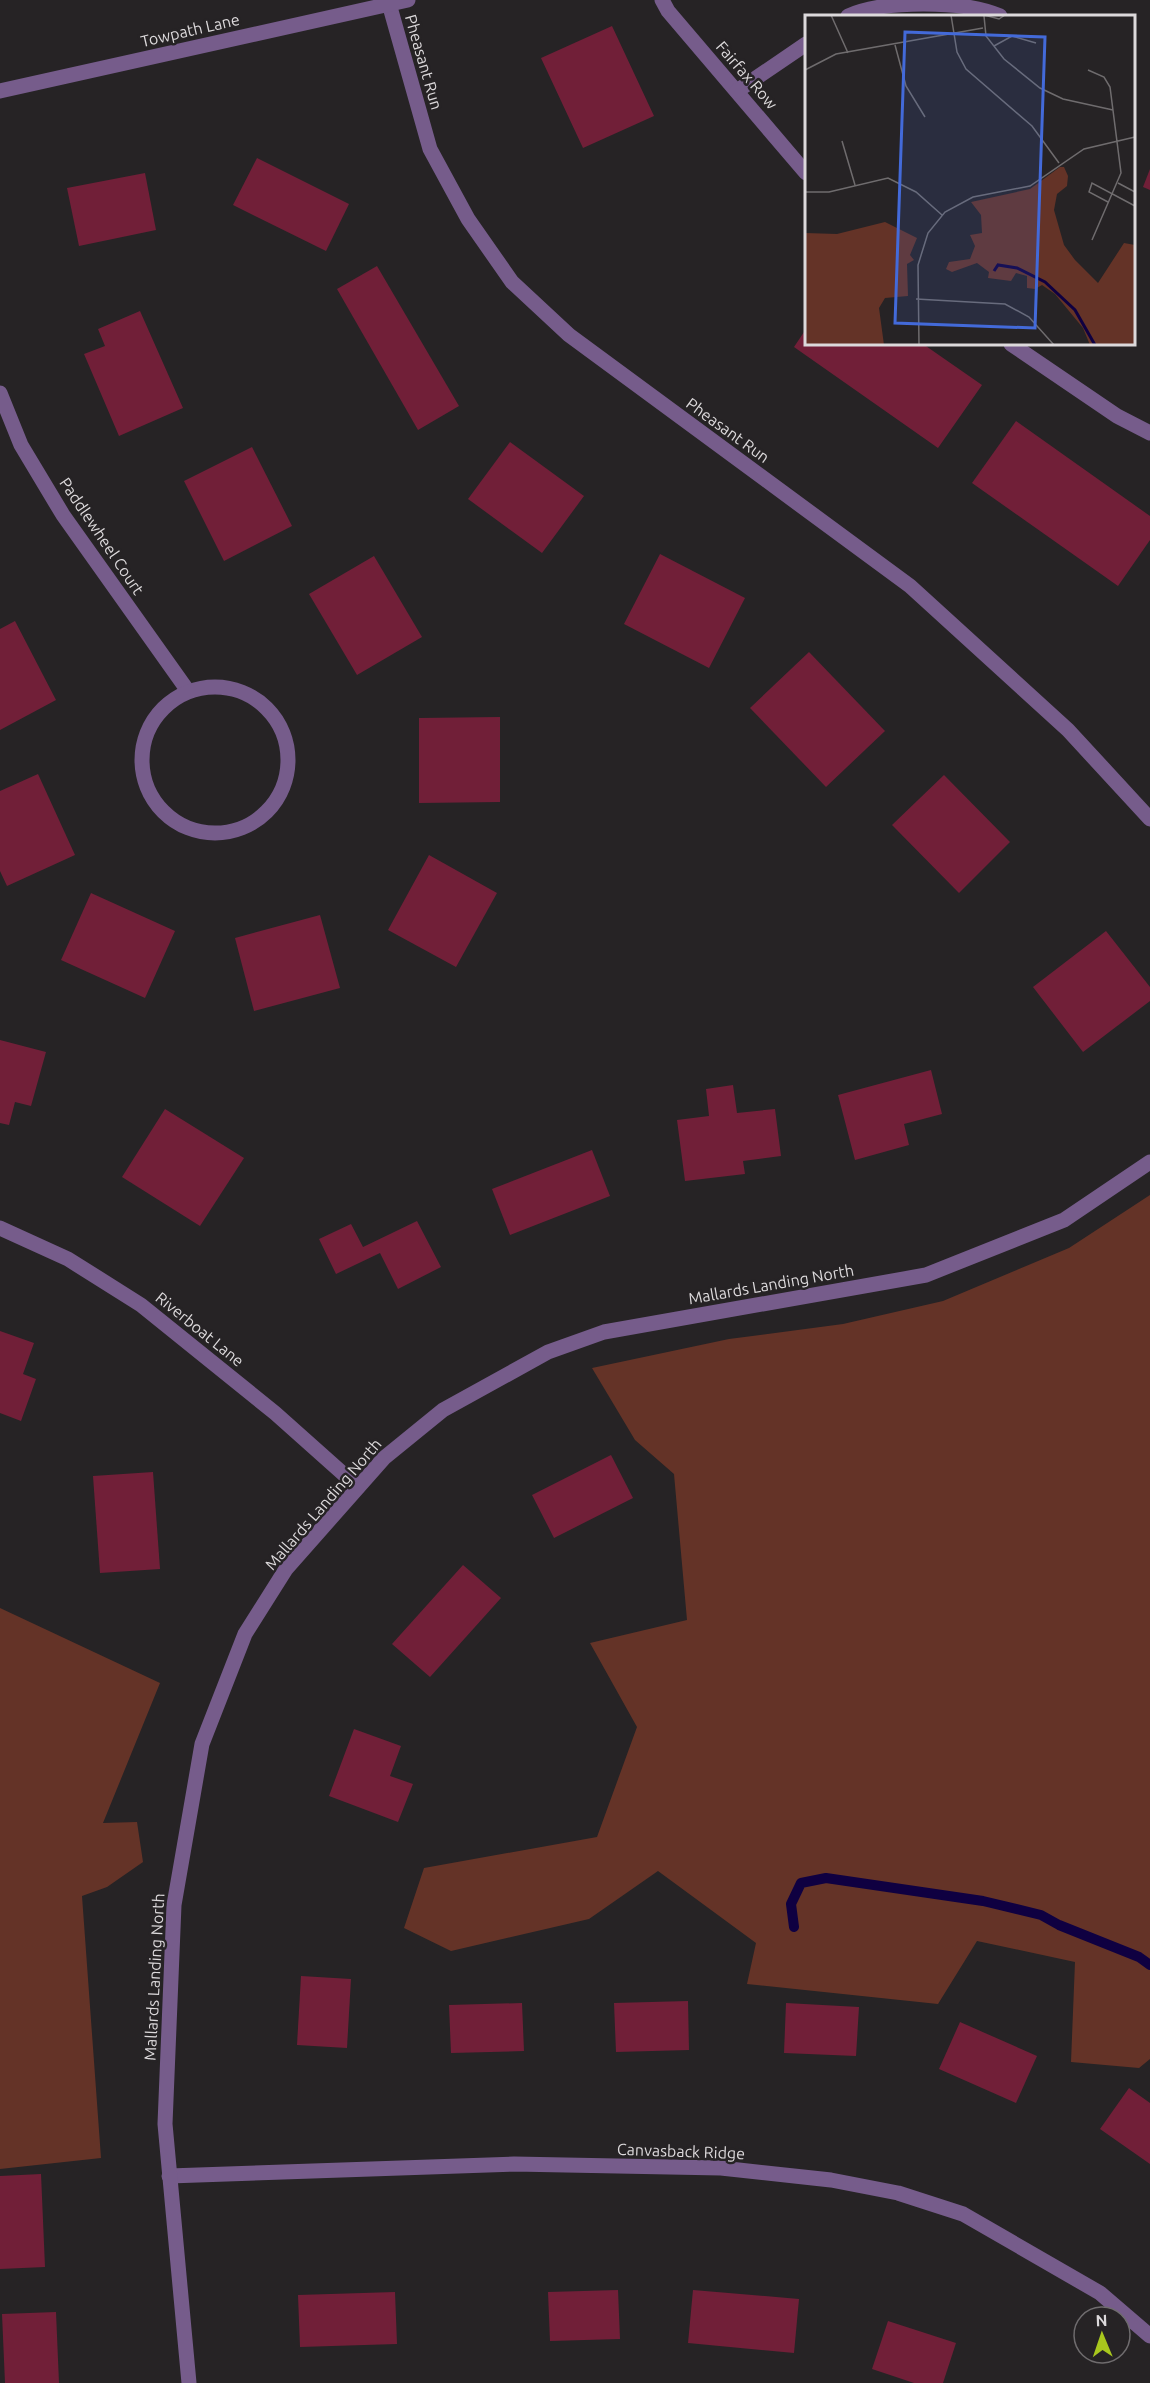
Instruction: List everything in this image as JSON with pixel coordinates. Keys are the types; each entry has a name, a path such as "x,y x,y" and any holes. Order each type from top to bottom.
{"street":[{"path":"388,2 408,0"},
{"name":"Fairfax Row","path":"662,0 668,11 805,171"},
{"path":"851,15 881,5 935,1 986,10 998,15"},
{"name":"Towpath Lane","path":"0,91 388,2"},
{"name":"Pheasant Run","path":"388,2 430,149 468,219 512,282 569,335 910,586 1068,730 1150,819"},
{"path":"737,91 805,45"},
{"path":"1012,345 1117,417 1150,433"},
{"name":"Paddlewheel Court","path":"0,393 21,445 63,514 188,692"},
{"path":"211,686 235,688 256,698 274,714 285,735 290,759 286,782 275,803 258,820 236,831 211,834 187,828 166,815 150,795 145,780 142,747 151,723 166,704 188,692 211,686"},
{"name":"Mallards Landing North","path":"189,2383 165,2124 174,1905 202,1744 245,1634 286,1569 384,1458 443,1410 548,1352 604,1332 926,1275 1064,1220 1150,1162"},
{"name":"Riverboat Lane","path":"0,1228 68,1259 141,1305 275,1413 358,1487"},
{"name":"Canvasback Ridge","path":"169,2176 514,2164 721,2168 831,2180 898,2193 963,2214 1100,2293 1150,2336"}],"shaded area":[{"path":"1150,1195 1150,2059 1139,2068 1071,2062 1075,1962 977,1941 938,2004 747,1984 756,1943 658,1871 589,1919 451,1951 404,1928 424,1868 597,1837 637,1727 590,1643 687,1620 674,1474 635,1440 592,1368 729,1339 843,1324 943,1301 1069,1248"},
{"path":"0,1608 160,1683 103,1823 137,1822 143,1862 107,1887 82,1896 101,2158 0,2169"}],"building":[{"path":"612,26 654,116 583,148 541,58"},
{"path":"257,158 349,204 326,251 233,205"},
{"path":"1150,169 1150,190 1143,187"},
{"path":"145,173 156,230 79,246 67,188"},
{"path":"377,266 459,406 418,430 337,289"},
{"path":"140,311 183,408 119,436 84,354 105,346 98,329"},
{"path":"805,330 805,345 924,345 982,385 938,448 794,347"},
{"path":"1016,421 1150,516 1150,540 1118,586 972,483"},
{"path":"510,442 584,496 542,553 468,499"},
{"path":"252,447 292,526 224,561 184,481"},
{"path":"660,554 745,598 709,668 624,624"},
{"path":"374,556 422,637 357,675 309,594"},
{"path":"15,621 56,700 0,730 0,629"},
{"path":"809,652 885,731 826,787 750,708"},
{"path":"500,717 500,802 419,803 419,718"},
{"path":"38,774 75,855 7,886 0,871 0,791"},
{"path":"944,775 1010,842 959,893 892,825"},
{"path":"429,855 497,893 456,967 388,930"},
{"path":"91,893 175,931 145,998 61,960"},
{"path":"320,915 340,988 254,1011 235,938"},
{"path":"1106,931 1150,987 1150,1001 1083,1052 1033,987"},
{"path":"0,1040 46,1052 31,1106 15,1102 9,1125 0,1123"},
{"path":"931,1070 942,1114 904,1124 909,1145 855,1160 838,1095"},
{"path":"733,1085 737,1113 775,1109 781,1156 743,1161 745,1174 685,1181 677,1120 709,1116 706,1089"},
{"path":"165,1109 244,1158 200,1226 122,1177"},
{"path":"592,1150 610,1196 510,1235 492,1189"},
{"path":"417,1221 441,1267 398,1289 380,1253 336,1274 319,1239 351,1224 363,1247"},
{"path":"0,1331 34,1343 23,1374 36,1379 21,1421 0,1413"},
{"path":"611,1455 633,1498 554,1538 532,1495"},
{"path":"153,1472 160,1569 100,1573 93,1476"},
{"path":"463,1565 501,1598 430,1677 392,1644"},
{"path":"354,1729 401,1746 390,1776 413,1784 398,1822 329,1796"},
{"path":"301,1976 351,1979 347,2048 297,2045"},
{"path":"688,2001 689,2050 616,2052 614,2003"},
{"path":"522,2003 524,2051 451,2053 449,2005"},
{"path":"786,2003 859,2007 856,2056 784,2053"},
{"path":"960,2022 1037,2056 1016,2103 939,2069"},
{"path":"1129,2088 1150,2103 1150,2164 1100,2129"},
{"path":"41,2174 45,2267 0,2269 0,2176"},
{"path":"618,2290 620,2339 550,2341 548,2292"},
{"path":"693,2290 799,2299 794,2353 688,2343"},
{"path":"395,2292 397,2344 300,2347 298,2295"},
{"path":"56,2312 59,2383 5,2383 2,2314"},
{"path":"888,2321 956,2343 943,2383 914,2383 872,2369"}],"waterway":[{"path":"794,1927 791,1904 801,1883 826,1878 983,1901 1041,1915 1059,1925 1139,1957 1150,1965"}]}
